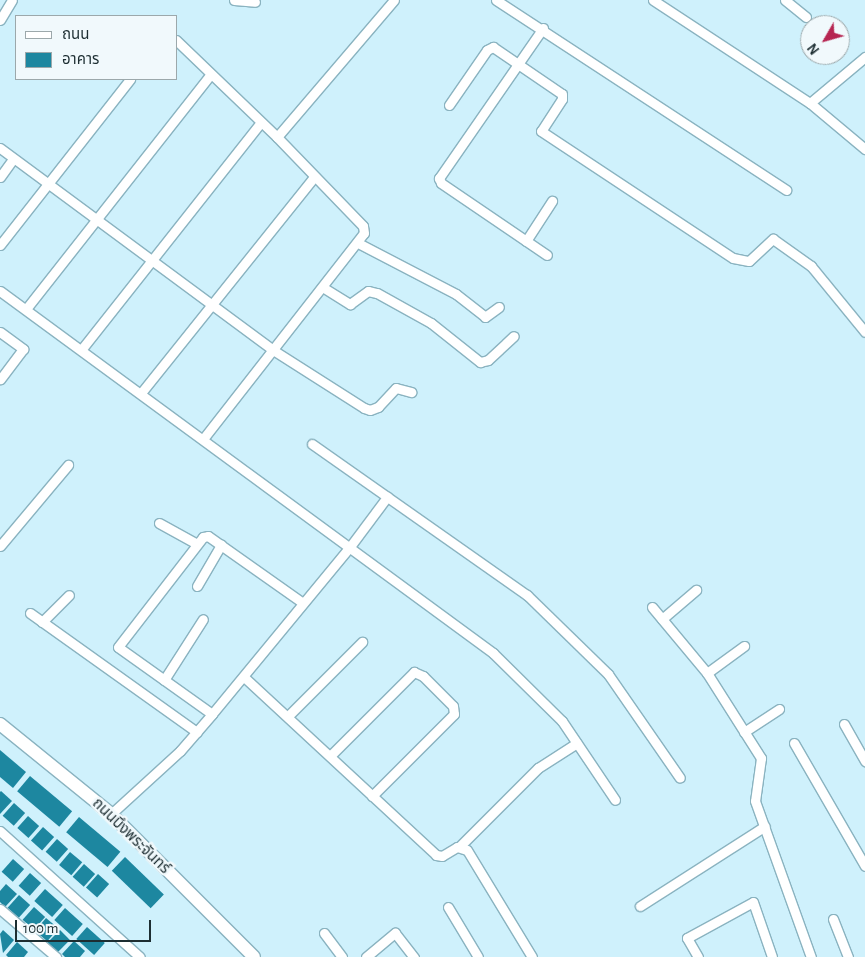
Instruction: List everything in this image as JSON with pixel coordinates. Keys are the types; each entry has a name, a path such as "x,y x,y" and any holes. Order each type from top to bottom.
{"street":[{"path":"1,16 12,0"},
{"path":"234,0 255,2"},
{"path":"277,137 394,0"},
{"path":"496,0 543,28 786,190"},
{"path":"653,0 810,103 865,150"},
{"path":"785,0 804,15"},
{"path":"543,28 520,64 439,178 441,183 547,255"},
{"path":"178,42 210,75 277,137 313,178 363,226 364,234 324,288 203,439"},
{"path":"449,105 490,47 520,64 562,94 562,99 541,130 734,258 749,261 773,238 810,266 865,332"},
{"path":"810,103 865,57"},
{"path":"26,309 210,75"},
{"path":"0,244 129,80"},
{"path":"81,350 262,122"},
{"path":"0,148 273,350 370,410 378,407 396,388 411,392"},
{"path":"0,177 13,159"},
{"path":"141,393 313,178"},
{"path":"526,241 552,201"},
{"path":"358,243 456,294 485,317 499,307"},
{"path":"324,288 350,304 368,291 377,293 431,323 480,362 488,360 514,336"},
{"path":"0,291 493,653 562,721 615,800"},
{"path":"0,332 23,349 0,379"},
{"path":"312,444 527,595 608,674 680,778"},
{"path":"0,546 68,465"},
{"path":"111,814 197,732 349,548 387,497"},
{"path":"159,523 197,544"},
{"path":"212,714 120,650 119,643 197,544 206,535 303,603"},
{"path":"197,586 221,546"},
{"path":"662,620 696,590"},
{"path":"42,622 69,595"},
{"path":"652,607 707,673 761,758 755,801 811,957"},
{"path":"30,613 197,732"},
{"path":"164,680 203,619"},
{"path":"288,716 362,642"},
{"path":"707,673 744,646"},
{"path":"330,756 414,672 423,676 453,706 454,714 372,796"},
{"path":"244,677 436,855 460,847 538,768 577,743"},
{"path":"744,732 779,709"},
{"name":"ถนนบึงพระจันทร์","path":"0,724 111,814 254,957"},
{"path":"844,724 865,761"},
{"path":"794,743 865,866"},
{"path":"640,906 765,826"},
{"path":"0,831 140,957"},
{"path":"460,847 468,850 532,957"},
{"path":"698,957 687,938 753,902 772,957"},
{"path":"448,907 478,957"},
{"path":"0,909 56,957"},
{"path":"833,920 848,957"},
{"path":"324,933 342,957"},
{"path":"366,957 396,934 414,957"}],"building":[{"path":"0,750 26,772 13,788 0,777"},
{"path":"30,776 72,811 59,827 17,791"},
{"path":"0,792 12,801 0,814"},
{"path":"14,803 25,813 14,826 3,816"},
{"path":"28,816 39,826 28,838 17,828"},
{"path":"79,817 120,852 108,867 66,832"},
{"path":"43,827 54,837 42,850 31,840"},
{"path":"57,839 68,849 57,862 46,852"},
{"path":"70,852 82,862 71,875 59,865"},
{"path":"125,857 164,895 151,908 112,871"},
{"path":"13,859 24,869 13,882 2,872"},
{"path":"84,864 95,874 84,887 73,877"},
{"path":"30,873 41,883 30,896 19,886"},
{"path":"98,874 109,884 97,897 86,887"},
{"path":"6,884 17,894 5,907 0,902 0,891"},
{"path":"45,889 63,905 52,917 34,901"},
{"path":"19,895 30,905 19,918 8,908"},
{"path":"34,907 45,917 34,930 23,920"},
{"path":"65,908 83,924 72,936 54,920"},
{"path":"46,918 58,928 47,941 35,931"},
{"path":"87,927 105,943 94,955 76,939"},
{"path":"3,930 14,940 3,953 0,934"},
{"path":"60,930 70,940 57,953 47,943"},
{"path":"74,941 85,951 80,957 65,957 62,954"},
{"path":"17,942 28,952 24,957 8,957 6,955"}]}
